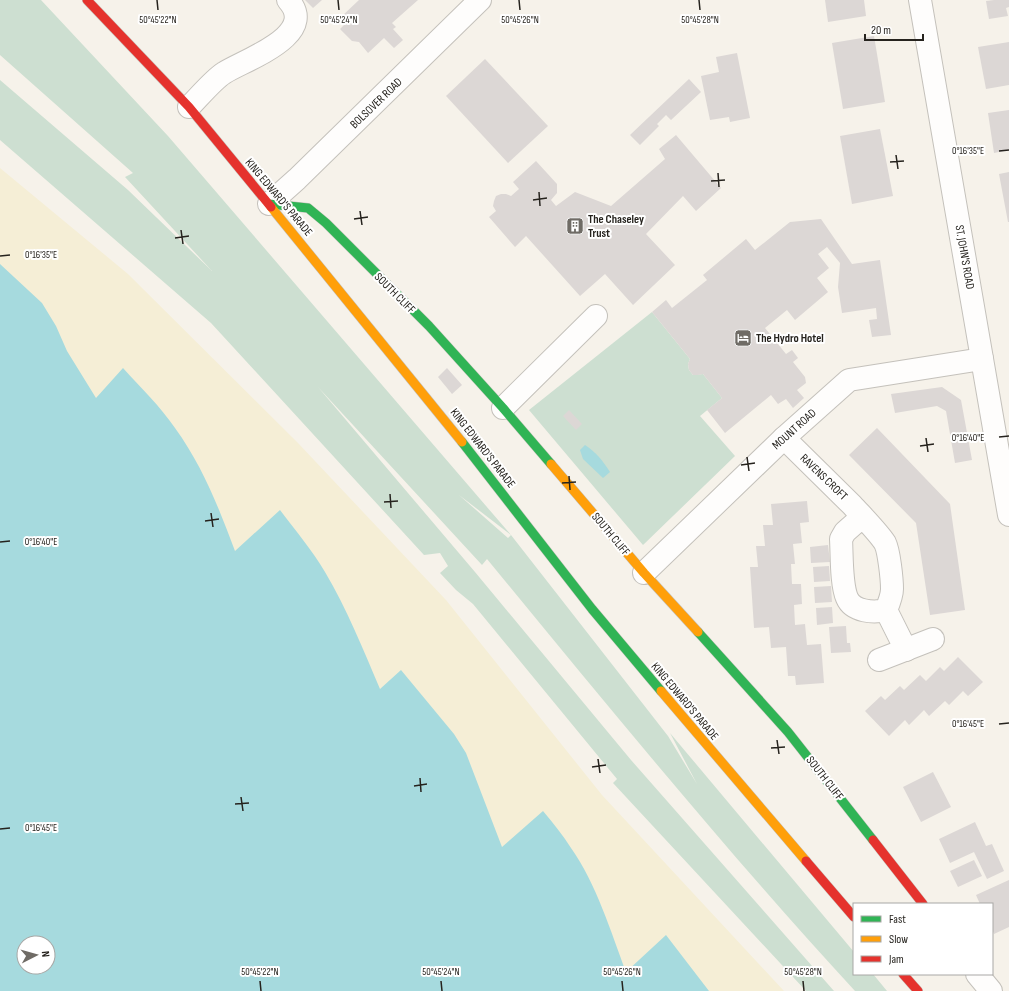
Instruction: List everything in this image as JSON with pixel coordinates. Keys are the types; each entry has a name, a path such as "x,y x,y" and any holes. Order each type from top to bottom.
{"main road":[{"name":"KING EDWARD'S PARADE","path":"87,0 189,107 437,409 592,609 853,916"},
{"name":"SOUTH CLIFF","path":"269,204 308,208 326,223 429,326 503,408 644,573 788,732 922,903"},
{"path":"904,975 918,991"}],"street":[{"path":"189,107 223,73 263,53 281,41 294,26 296,18 294,8 288,0"},
{"name":"BOLSOVER ROAD","path":"269,204 303,174 480,0"},
{"name":"ST. JOHN'S ROAD","path":"920,0 1009,515"},
{"path":"503,408 596,316"},
{"name":"MOUNT ROAD","path":"644,573 784,438 849,380 982,359"},
{"name":"RAVENS CROFT","path":"784,438 885,542 888,551 892,589 890,602 886,610"},
{"path":"862,517 845,532 841,539 844,588 847,599 852,605 861,610 878,612 886,610 906,650"},
{"path":"879,660 932,640"},
{"path":"979,975 991,991"}],"green space":[{"path":"0,0 41,0 168,136 511,535 668,736 697,784 670,733 853,951 853,975 874,975 887,991 855,991 807,939 714,832 487,559 482,565 318,387 475,572 631,760 834,991 806,991 613,783 617,779 473,604 456,590 440,573 448,566 440,553 424,555 211,323 0,140 0,80 128,190 212,271 125,177 133,173 0,55","holes":["459,495 511,535 508,538"]},
{"path":"652,312 690,359 688,364 689,370 693,375 703,374 722,398 700,416 735,456 643,545 529,410"}],"sand":[{"path":"0,168 128,274 298,443 446,600 602,795 784,991 493,991 0,520"}],"water":[{"path":"0,264 42,303 56,326 67,351 96,398 123,368 163,412 185,442 202,472 235,551 280,510 315,556 333,586 354,629 380,689 401,670 454,734 466,753 502,847 543,811 565,838 588,877 602,908 626,972 666,935 709,991 0,991"},
{"path":"585,445 599,457 610,472 603,478 583,459 580,450"}],"building":[{"path":"305,0 322,0 313,8"},
{"path":"359,0 418,0 392,23 396,27 393,29 403,40 394,48 384,38 368,53 359,42 352,41 340,29 346,23 341,17"},
{"path":"825,0 864,0 866,16 828,22"},
{"path":"1009,0 1009,7 1006,8 1008,16 989,19 986,1"},
{"path":"874,36 885,102 843,109 832,43"},
{"path":"1009,42 1009,85 986,89 978,47"},
{"path":"737,53 750,118 730,122 729,117 710,120 701,76 719,72 716,57"},
{"path":"485,59 548,126 508,163 446,96"},
{"path":"689,79 701,92 671,120 666,115 657,124 659,126 640,145 630,135"},
{"path":"1009,110 1009,150 994,153 988,113"},
{"path":"880,129 893,196 852,204 840,136"},
{"name":"The Chaseley Trust","path":"676,135 721,188 696,211 683,196 646,234 675,265 633,305 605,274 580,296 526,236 515,247 489,217 496,211 493,206 496,196 506,194 511,196 519,189 513,182 536,161 557,184 557,193 551,200 556,206 575,192 611,206 665,159 659,149"},
{"path":"1009,172 1009,222 1008,222 999,174"},
{"path":"821,219 852,264 880,260 891,335 872,337 869,320 877,319 876,308 842,313 838,287 840,263 827,247 818,254 829,268 817,278 828,292 795,320 787,310 765,328 786,354 792,350 798,358 793,362 805,377 806,383 797,390 804,398 793,408 786,399 778,404 771,395 725,433 707,410 722,398 703,374 693,375 689,370 688,364 690,359 652,312 666,300 672,308 707,280 703,275 746,239 755,250 790,222"},
{"path":"447,368 462,385 452,394 438,377"},
{"path":"942,387 961,400 972,460 955,463 946,411 937,406 895,413 891,394"},
{"path":"569,410 582,424 576,430 563,416"},
{"path":"877,428 950,504 965,610 930,615 916,523 849,455"},
{"path":"807,501 809,522 800,523 802,543 793,544 795,564 791,564 792,584 801,584 802,604 794,605 795,625 805,624 807,645 821,644 824,683 796,685 795,676 788,676 786,647 771,648 769,627 754,628 750,567 758,567 756,546 765,546 763,525 773,525 771,504"},
{"path":"828,545 830,562 811,563 810,547"},
{"path":"829,566 830,581 814,582 813,567"},
{"path":"831,586 832,602 815,603 814,587"},
{"path":"832,607 833,623 817,625 816,608"},
{"path":"846,626 847,643 850,643 851,652 831,653 829,627"},
{"path":"958,657 983,682 968,696 963,691 949,705 945,701 929,716 924,710 909,725 905,720 889,736 865,711 881,696 885,700 900,686 904,690 920,675 926,681 940,667 944,671"},
{"path":"933,772 951,807 921,822 903,787"},
{"path":"975,822 986,846 992,844 1004,871 987,879 974,852 950,863 939,839"},
{"path":"974,860 982,876 958,887 950,871"},
{"path":"1009,880 1009,927 994,934 993,903 980,903 976,895"}],"traffic: fast":[{"path":"269,204 308,208 326,223 429,326 551,464"},
{"path":"462,442 592,609 661,691"},
{"path":"698,632 788,732 873,840"}],"traffic: slow":[{"path":"271,207 462,442"},
{"path":"551,464 644,573 698,632"},
{"path":"661,691 806,861"}],"traffic: jam":[{"path":"87,0 189,107 271,207"},
{"path":"873,840 922,903"},
{"path":"806,861 853,916"},
{"path":"904,975 918,991"}],"place":[{"name":"The Chaseley Trust","path":"575,226"},
{"name":"The Hydro Hotel","path":"743,338"}]}
